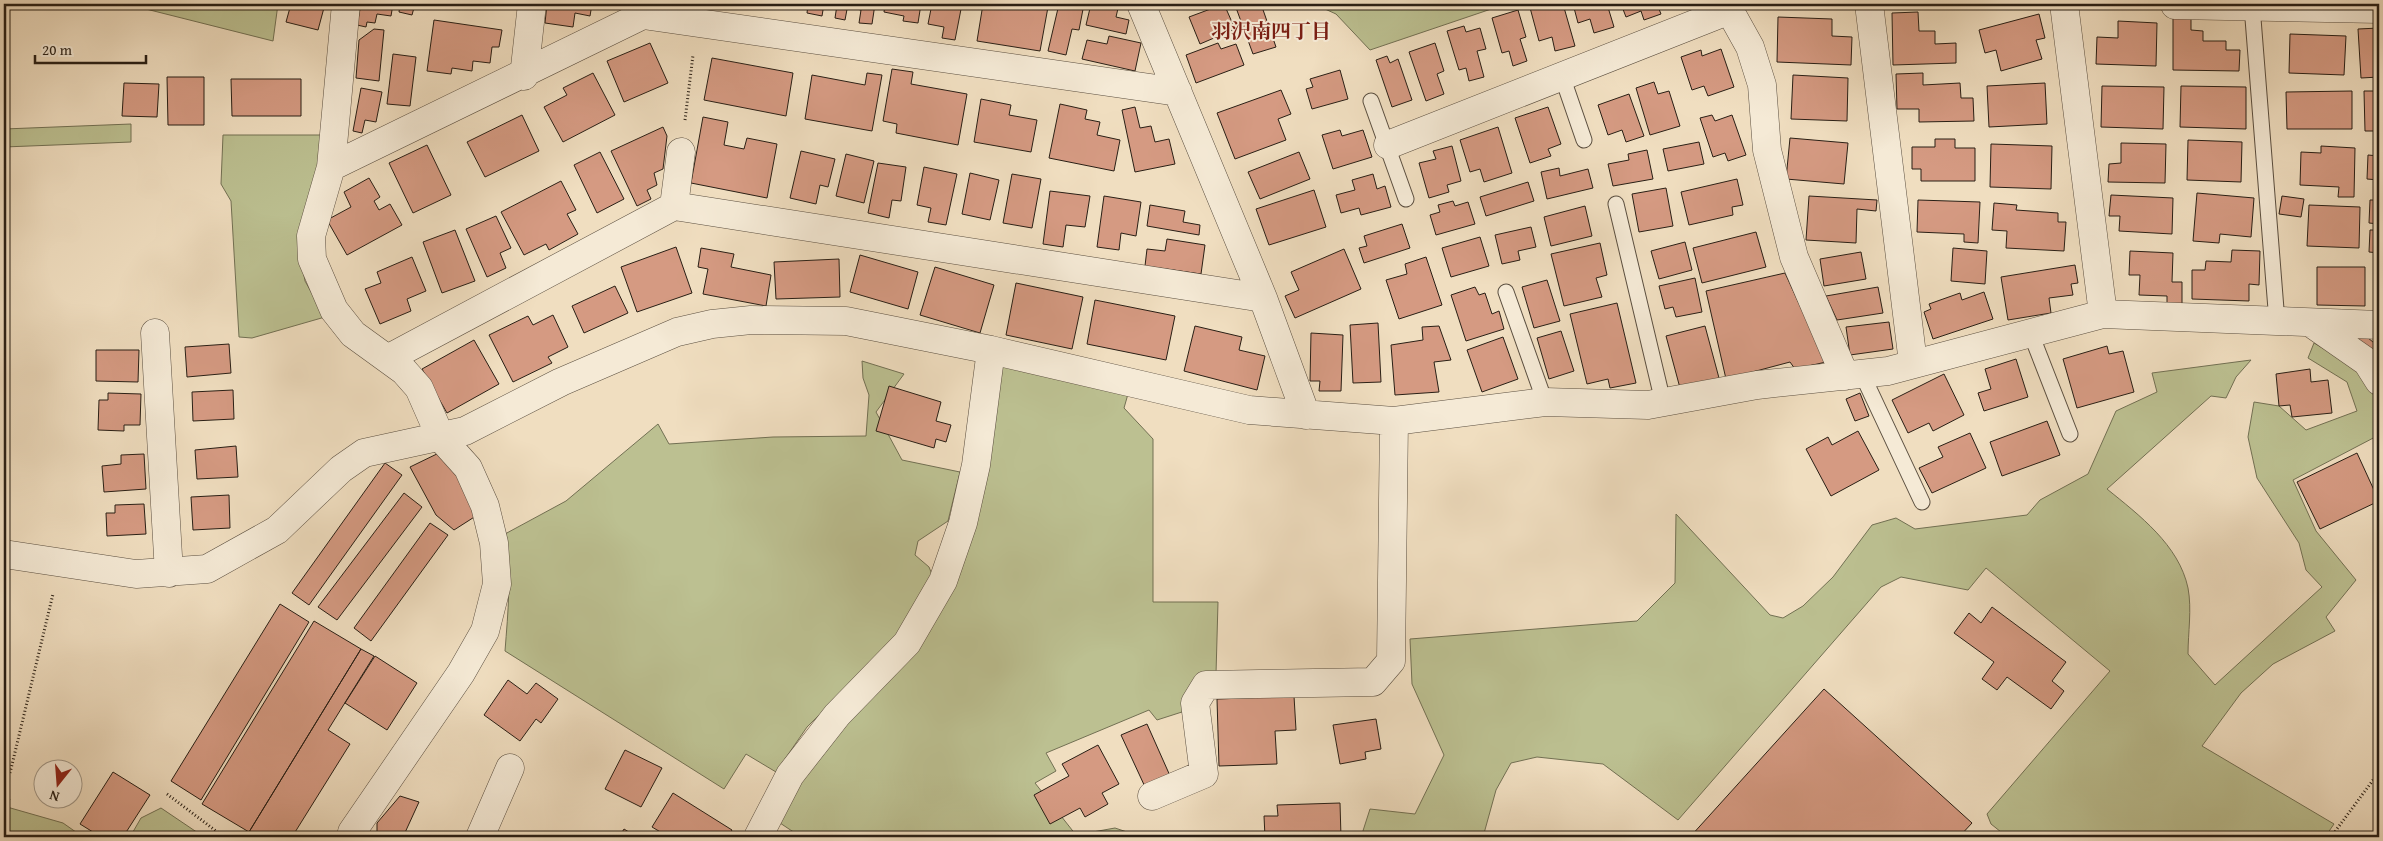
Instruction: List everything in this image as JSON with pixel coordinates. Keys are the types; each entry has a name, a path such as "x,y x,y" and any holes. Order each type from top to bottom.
{"street":[{"path":"346,4 331,167 311,236 312,259 339,316 353,334 404,370 419,388 442,438 468,468 485,506 494,543 497,584 485,631 461,674 352,832 351,837"},
{"path":"524,76 532,4"},
{"path":"1141,4 1263,298 1306,415"},
{"path":"1870,4 1913,363"},
{"path":"2064,4 2103,314"},
{"path":"2175,5 2379,9"},
{"path":"1388,145 1562,76 1728,7 1750,47 1762,85 1767,150 1794,257 1854,375"},
{"path":"331,167 524,76 644,15 698,21 1178,92"},
{"path":"674,206 681,152"},
{"path":"389,358 674,206 1263,298"},
{"path":"4,554 136,574 207,570 277,530 340,469 364,453 442,438 465,431 561,382 677,332 712,324 751,320 846,321 991,350 1250,410 1394,420 1545,402 1648,405 1757,385 1888,371 2103,314 2379,325"},
{"path":"2311,323 2367,362 2379,381"},
{"path":"155,333 169,573"},
{"path":"758,837 790,775 837,715 907,643 944,581 963,523 976,465 991,350"},
{"path":"1152,796 1204,774 1195,703 1206,685 1373,682 1391,662 1394,420"},
{"path":"480,837 510,768"}],"lane":[{"path":"2252,6 2277,322"},
{"path":"1562,76 1584,140"},
{"path":"1371,101 1406,199"},
{"path":"1616,204 1663,402"},
{"path":"1506,292 1545,402"},
{"path":"2030,334 2070,434"},
{"path":"1854,375 1922,502"}],"path":[{"path":"681,152 698,21"},
{"path":"10,774 60,563"},
{"path":"2331,837 2379,772"},
{"path":"167,794 224,837"}],"green space":[{"path":"138,4 278,4 273,41 138,7"},
{"path":"1314,4 1506,4 1370,50 1336,14"},
{"path":"131,124 131,142 4,147 4,129"},
{"path":"223,135 327,135 300,253 305,281 325,317 252,338 239,337 231,201 221,184"},
{"path":"2314,343 2359,369 2379,405 2379,435 2293,480 2316,531 2356,580 2326,617 2335,631 2273,664 2241,693 2202,746 2334,824 2325,837 1999,837 2001,832 1991,824 1987,814 2110,671 1986,568 1968,590 1901,577 1881,587 1678,820 1603,764 1537,757 1511,763 1496,790 1483,837 1361,837 1370,809 1415,814 1444,755 1412,684 1410,639 1637,621 1675,583 1676,514 1770,615 1783,618 1803,606 1833,577 1872,525 1896,518 1915,529 2027,515 2040,500 2088,474 2116,411 2157,392 2152,373 2251,360 2236,377 2226,398 2211,396 2107,489 2156,532 2176,558 2183,572 2189,596 2188,654 2215,685 2322,587 2306,570 2299,543 2257,478 2248,437 2254,402 2279,406 2306,430 2357,411 2347,382 2308,358"},
{"path":"1000,358 1130,387 1124,408 1153,439 1153,602 1218,602 1216,674 1185,711 1157,720 1149,710 1046,753 1056,771 1035,783 1076,835 1115,828 1142,837 801,837 777,821 832,734 905,663"},
{"path":"862,361 904,374 876,412 902,460 960,472 948,521 918,541 915,555 929,567 933,577 897,638 807,727 776,772 746,754 724,789 505,651 509,578 505,534 566,501 658,424 669,444 773,437 866,436 869,395 863,378"},
{"path":"4,798 10,799 7,807 63,823 83,837 4,837"},
{"path":"161,808 204,837 130,837 141,818"}],"building":[{"path":"291,4 325,4 318,30 286,22"},
{"path":"361,4 393,4 391,16 377,14 375,23 367,22 366,27 357,25"},
{"path":"400,4 415,4 412,15 399,12"},
{"path":"547,4 592,4 590,16 575,13 573,27 545,23"},
{"path":"608,4 623,4 623,8"},
{"path":"757,4 788,4 788,9"},
{"path":"808,4 824,4 822,16 807,13"},
{"path":"829,4 848,4 845,20 835,18 837,5"},
{"path":"853,4 875,4 872,24 859,23 861,10 852,8"},
{"path":"885,4 921,4 918,23 903,21 904,16 884,12"},
{"path":"932,4 962,4 955,40 942,38 944,27 928,24"},
{"path":"983,4 1028,4 1048,7 1040,51 977,41"},
{"path":"1059,4 1084,4 1079,30 1072,29 1066,55 1048,51"},
{"path":"1091,4 1119,4 1116,17 1129,20 1126,34 1086,25"},
{"path":"1224,4 1235,29 1200,44 1189,17"},
{"path":"1261,4 1276,47 1253,54 1235,5"},
{"path":"1529,4 1563,4 1575,46 1555,51 1552,37 1539,41"},
{"path":"1573,4 1607,4 1614,27 1594,33 1590,19 1578,23"},
{"path":"1621,4 1657,4 1661,14 1644,20 1641,11 1626,17"},
{"path":"1518,10 1526,37 1520,39 1527,61 1513,66 1509,51 1502,53 1492,18"},
{"path":"1918,12 1919,31 1935,31 1935,44 1956,43 1956,63 1893,65 1892,13"},
{"path":"2039,14 2045,38 2036,40 2042,59 2001,71 1996,50 1985,53 1979,30"},
{"path":"1778,17 1832,19 1832,36 1852,37 1851,65 1777,62"},
{"path":"2173,18 2191,18 2191,30 2203,31 2203,41 2226,41 2226,50 2240,50 2239,71 2173,70"},
{"path":"434,20 502,30 499,47 492,47 490,63 473,61 472,71 452,68 451,74 427,71"},
{"path":"2118,21 2157,23 2156,66 2096,64 2097,37 2118,38"},
{"path":"1464,26 1466,32 1480,28 1486,49 1477,51 1484,77 1469,81 1466,68 1459,70 1447,31"},
{"path":"2379,28 2379,77 2361,78 2358,29"},
{"path":"374,29 384,30 379,81 356,78 359,40"},
{"path":"2290,34 2346,36 2344,75 2289,73"},
{"path":"1109,36 1141,43 1135,71 1082,59 1087,40 1107,44"},
{"path":"650,43 668,83 624,102 607,61"},
{"path":"1218,43 1221,49 1236,44 1244,65 1196,83 1186,55"},
{"path":"1435,43 1444,71 1437,74 1444,94 1426,101 1409,52"},
{"path":"1721,49 1734,87 1708,96 1704,86 1692,90 1681,57 1701,50 1702,56"},
{"path":"393,54 416,57 410,106 387,104"},
{"path":"1387,56 1390,63 1398,59 1412,100 1392,107 1376,60"},
{"path":"712,58 793,73 786,116 704,100"},
{"path":"892,69 913,72 911,84 967,94 958,145 896,133 897,124 883,121"},
{"path":"1340,70 1348,99 1312,109 1306,89 1313,87 1310,79"},
{"path":"593,73 615,115 563,142 544,107 567,95 563,88"},
{"path":"867,73 882,75 872,131 805,119 812,75 865,85"},
{"path":"1923,73 1923,85 1960,83 1961,98 1973,98 1974,121 1919,122 1919,109 1897,109 1896,74"},
{"path":"1793,75 1848,78 1847,121 1791,119"},
{"path":"167,77 204,77 204,125 168,125"},
{"path":"231,79 301,79 301,116 232,116"},
{"path":"1654,82 1658,94 1669,91 1680,126 1650,135 1636,88"},
{"path":"124,83 159,84 157,117 122,116"},
{"path":"2045,83 2047,124 1989,127 1987,86"},
{"path":"2102,86 2164,87 2163,129 2101,127"},
{"path":"2181,86 2246,87 2246,129 2180,127"},
{"path":"361,88 382,92 376,122 365,120 362,133 353,131"},
{"path":"1281,90 1291,114 1278,119 1286,140 1235,159 1217,113"},
{"path":"2352,91 2352,129 2287,129 2286,92"},
{"path":"2364,91 2379,91 2379,131 2365,131"},
{"path":"1629,94 1644,136 1626,142 1622,130 1608,135 1598,105"},
{"path":"981,99 1011,105 1009,115 1037,120 1031,152 974,142"},
{"path":"1060,104 1087,110 1085,119 1100,122 1097,135 1120,140 1114,171 1049,158"},
{"path":"1135,107 1140,128 1151,126 1155,142 1169,139 1175,164 1135,172 1122,110"},
{"path":"1548,107 1561,144 1548,149 1551,156 1530,163 1515,118"},
{"path":"522,115 539,151 485,177 467,142"},
{"path":"1712,115 1715,121 1732,115 1746,155 1728,161 1725,153 1713,157 1700,118"},
{"path":"703,117 728,122 724,145 744,149 747,138 777,144 767,198 691,183"},
{"path":"663,127 667,136 663,169 654,173 657,185 647,190 651,199 637,206 611,151"},
{"path":"1498,127 1512,173 1484,182 1480,169 1470,172 1460,140"},
{"path":"1340,130 1342,136 1363,130 1372,157 1333,169 1322,135"},
{"path":"1790,138 1848,143 1844,184 1786,179"},
{"path":"1935,139 1955,139 1955,148 1975,148 1975,181 1921,181 1921,169 1912,169 1912,147 1935,147"},
{"path":"2188,140 2242,142 2241,182 2187,180"},
{"path":"1699,142 1704,164 1668,171 1663,149"},
{"path":"2121,143 2166,144 2165,183 2108,182 2109,164 2121,163"},
{"path":"1991,144 2052,146 2051,189 1990,187"},
{"path":"427,145 451,195 413,213 389,163"},
{"path":"1452,146 1461,181 1447,185 1449,192 1429,198 1419,163 1436,159 1433,151"},
{"path":"2321,146 2355,148 2354,197 2338,197 2339,187 2300,185 2301,152 2321,153"},
{"path":"1647,150 1653,179 1613,186 1608,164 1629,160 1628,154"},
{"path":"801,151 835,159 828,187 820,185 816,204 790,198"},
{"path":"600,152 624,199 597,213 574,165"},
{"path":"1299,152 1310,179 1260,199 1248,172"},
{"path":"846,154 874,161 864,203 836,196"},
{"path":"2368,155 2379,156 2379,180 2367,179"},
{"path":"878,163 906,167 901,201 892,200 889,218 868,213"},
{"path":"924,167 957,174 946,225 928,222 931,208 917,205"},
{"path":"1559,168 1560,176 1588,169 1593,188 1547,199 1541,172"},
{"path":"970,173 999,180 990,220 962,214"},
{"path":"1012,174 1041,179 1032,228 1003,223"},
{"path":"1373,174 1377,189 1385,186 1391,207 1361,215 1359,208 1341,213 1336,195 1355,190 1352,180"},
{"path":"369,178 380,197 374,201 379,210 390,204 402,225 347,255 327,220 351,207 344,192"},
{"path":"1737,179 1743,205 1732,207 1733,215 1689,225 1681,192"},
{"path":"561,181 576,210 567,214 578,234 549,250 546,244 524,255 501,212"},
{"path":"1528,182 1534,201 1486,216 1480,197"},
{"path":"1666,188 1673,226 1639,232 1632,194"},
{"path":"1314,190 1326,227 1269,245 1256,209"},
{"path":"1050,191 1090,196 1085,227 1066,225 1063,247 1043,244"},
{"path":"2197,193 2254,198 2251,237 2220,234 2219,243 2193,241"},
{"path":"2111,195 2173,198 2172,234 2119,231 2120,216 2109,216"},
{"path":"1104,196 1141,202 1136,236 1121,233 1119,250 1097,247"},
{"path":"1809,196 1877,200 1876,211 1857,209 1856,243 1806,240"},
{"path":"2282,196 2304,199 2301,217 2279,214"},
{"path":"1918,200 1980,202 1978,243 1964,242 1964,234 1917,232"},
{"path":"2370,200 2379,200 2379,224 2369,223"},
{"path":"1453,201 1455,206 1468,202 1475,224 1436,235 1430,215 1440,212 1438,205"},
{"path":"1994,203 2017,205 2016,210 2058,213 2058,222 2066,222 2064,251 2006,248 2007,231 1992,230"},
{"path":"1150,205 1185,211 1183,222 1200,225 1199,235 1147,226"},
{"path":"2309,205 2360,207 2359,248 2307,246"},
{"path":"1585,206 1592,236 1551,246 1544,217"},
{"path":"496,216 511,248 500,253 506,268 487,277 466,229"},
{"path":"1402,224 1410,248 1364,263 1359,248 1367,246 1364,236"},
{"path":"1531,227 1536,247 1518,251 1520,260 1502,264 1495,235"},
{"path":"455,230 475,281 442,293 423,242"},
{"path":"2370,230 2379,230 2379,253 2369,252"},
{"path":"1756,232 1766,267 1702,283 1693,248"},
{"path":"1480,237 1489,266 1451,277 1442,248"},
{"path":"1167,239 1205,245 1201,274 1145,266 1147,249 1165,251"},
{"path":"1685,242 1692,270 1659,279 1651,251"},
{"path":"1600,243 1607,275 1596,278 1602,297 1564,306 1551,254"},
{"path":"676,247 692,293 637,312 621,267"},
{"path":"701,248 734,254 731,267 771,275 766,306 703,294 708,269 698,267"},
{"path":"1953,248 1987,251 1985,284 1951,281"},
{"path":"1344,249 1361,289 1295,318 1285,296 1299,290 1291,272"},
{"path":"2232,250 2260,251 2259,285 2249,284 2249,301 2192,299 2192,270 2205,270 2206,261 2231,262"},
{"path":"2130,251 2173,253 2172,282 2182,282 2182,306 2167,306 2167,296 2139,295 2140,275 2129,275"},
{"path":"1861,252 1866,279 1824,286 1820,259"},
{"path":"860,255 918,272 908,309 850,292"},
{"path":"412,257 426,291 407,299 411,311 380,324 365,289 381,283 377,272"},
{"path":"1426,257 1442,305 1399,319 1386,280 1407,274 1405,264"},
{"path":"839,259 840,297 776,299 774,262"},
{"path":"2075,265 2078,283 2071,284 2073,295 2049,298 2051,313 2008,320 2001,277"},
{"path":"935,267 994,285 980,333 920,315"},
{"path":"2317,267 2365,267 2365,306 2317,305"},
{"path":"1785,273 1826,362 1795,369 1790,362 1726,379 1706,291"},
{"path":"1695,278 1702,312 1676,317 1673,307 1665,309 1659,286"},
{"path":"1547,280 1560,321 1534,328 1522,287"},
{"path":"1016,283 1083,297 1072,349 1006,335"},
{"path":"2376,283 2379,283 2379,311 2376,310"},
{"path":"615,286 628,313 584,333 572,306"},
{"path":"1475,287 1479,295 1485,293 1492,314 1499,311 1504,329 1466,341 1451,295"},
{"path":"1878,287 1883,313 1837,320 1826,296"},
{"path":"1984,292 1993,319 1933,339 1924,312 1931,309 1929,304 1960,293 1962,300"},
{"path":"1095,300 1175,316 1166,360 1087,344"},
{"path":"1617,303 1636,383 1610,388 1608,379 1587,384 1570,314"},
{"path":"553,315 568,347 548,357 552,363 513,382 489,335 528,316 533,325"},
{"path":"1889,322 1893,349 1850,355 1846,327"},
{"path":"1378,323 1381,382 1353,383 1350,325"},
{"path":"1195,326 1242,337 1239,350 1265,356 1257,390 1184,371"},
{"path":"1439,326 1451,360 1434,362 1439,392 1395,395 1391,345 1423,340 1422,327"},
{"path":"1705,326 1719,378 1680,388 1666,336"},
{"path":"2356,328 2379,347 2379,356 2345,341"},
{"path":"1561,331 1574,371 1549,379 1537,338"},
{"path":"1311,333 1343,335 1341,391 1319,391 1320,381 1310,381"},
{"path":"1503,337 1518,379 1482,392 1467,350"},
{"path":"474,340 499,384 447,413 422,369"},
{"path":"229,344 231,373 187,377 185,347"},
{"path":"2107,346 2109,354 2123,351 2134,392 2077,408 2063,359"},
{"path":"96,350 139,350 138,382 96,381"},
{"path":"2016,359 2028,397 1984,411 1978,393 1991,389 1985,369"},
{"path":"2310,369 2311,382 2328,380 2332,413 2292,417 2290,405 2279,406 2276,374"},
{"path":"1944,374 1964,415 1933,431 1929,423 1908,433 1892,400"},
{"path":"889,386 941,402 936,421 951,425 946,442 936,439 934,448 876,431"},
{"path":"233,390 234,419 193,421 192,392"},
{"path":"108,393 141,394 140,425 124,425 124,431 98,430 99,400 108,400"},
{"path":"1860,393 1869,416 1855,421 1846,399"},
{"path":"2047,421 2060,455 2002,476 1990,442"},
{"path":"1858,431 1879,470 1831,496 1806,449 1828,437 1832,445"},
{"path":"1970,433 1986,468 1932,493 1919,468 1943,457 1938,447"},
{"path":"236,446 238,477 197,479 195,450"},
{"path":"443,451 479,514 454,530 436,515 410,467"},
{"path":"2357,453 2379,501 2320,529 2297,482"},
{"path":"144,454 146,489 104,492 102,466 121,464 121,455"},
{"path":"385,463 402,475 309,605 292,593"},
{"path":"404,493 422,507 337,620 318,607"},
{"path":"229,495 230,528 193,530 191,497"},
{"path":"144,504 146,534 107,536 106,513 115,513 115,505"},
{"path":"430,523 448,535 371,641 354,628"},
{"path":"280,604 309,622 201,800 171,781"},
{"path":"1992,607 2066,662 2052,681 2064,691 2051,709 2007,677 1997,690 1982,679 1994,662 1954,633 1969,613 1981,623"},
{"path":"314,621 361,649 249,832 202,804"},
{"path":"361,649 374,656 328,730 350,744 292,837 256,837 249,832"},
{"path":"375,656 417,683 387,730 345,703"},
{"path":"508,680 527,694 536,683 558,699 541,723 536,719 520,741 484,715"},
{"path":"1824,689 1972,823 1959,837 1690,837"},
{"path":"1294,696 1296,730 1275,731 1277,764 1219,766 1217,699"},
{"path":"1376,719 1381,749 1365,752 1366,759 1340,764 1333,725"},
{"path":"1147,724 1171,778 1146,789 1121,735"},
{"path":"1098,745 1119,784 1102,793 1108,804 1085,817 1080,808 1050,824 1034,795 1069,776 1062,764"},
{"path":"625,750 662,768 641,807 605,789"},
{"path":"113,772 150,795 123,837 101,837 80,824"},
{"path":"673,793 732,830 728,837 669,837 652,827"},
{"path":"400,796 419,802 403,837 377,837 377,823"},
{"path":"1340,803 1341,837 1265,837 1264,816 1278,816 1277,805"},
{"path":"624,829 637,837 619,837"}],"district":[{"name":"羽沢南四丁目","path":"1271,30"}]}
